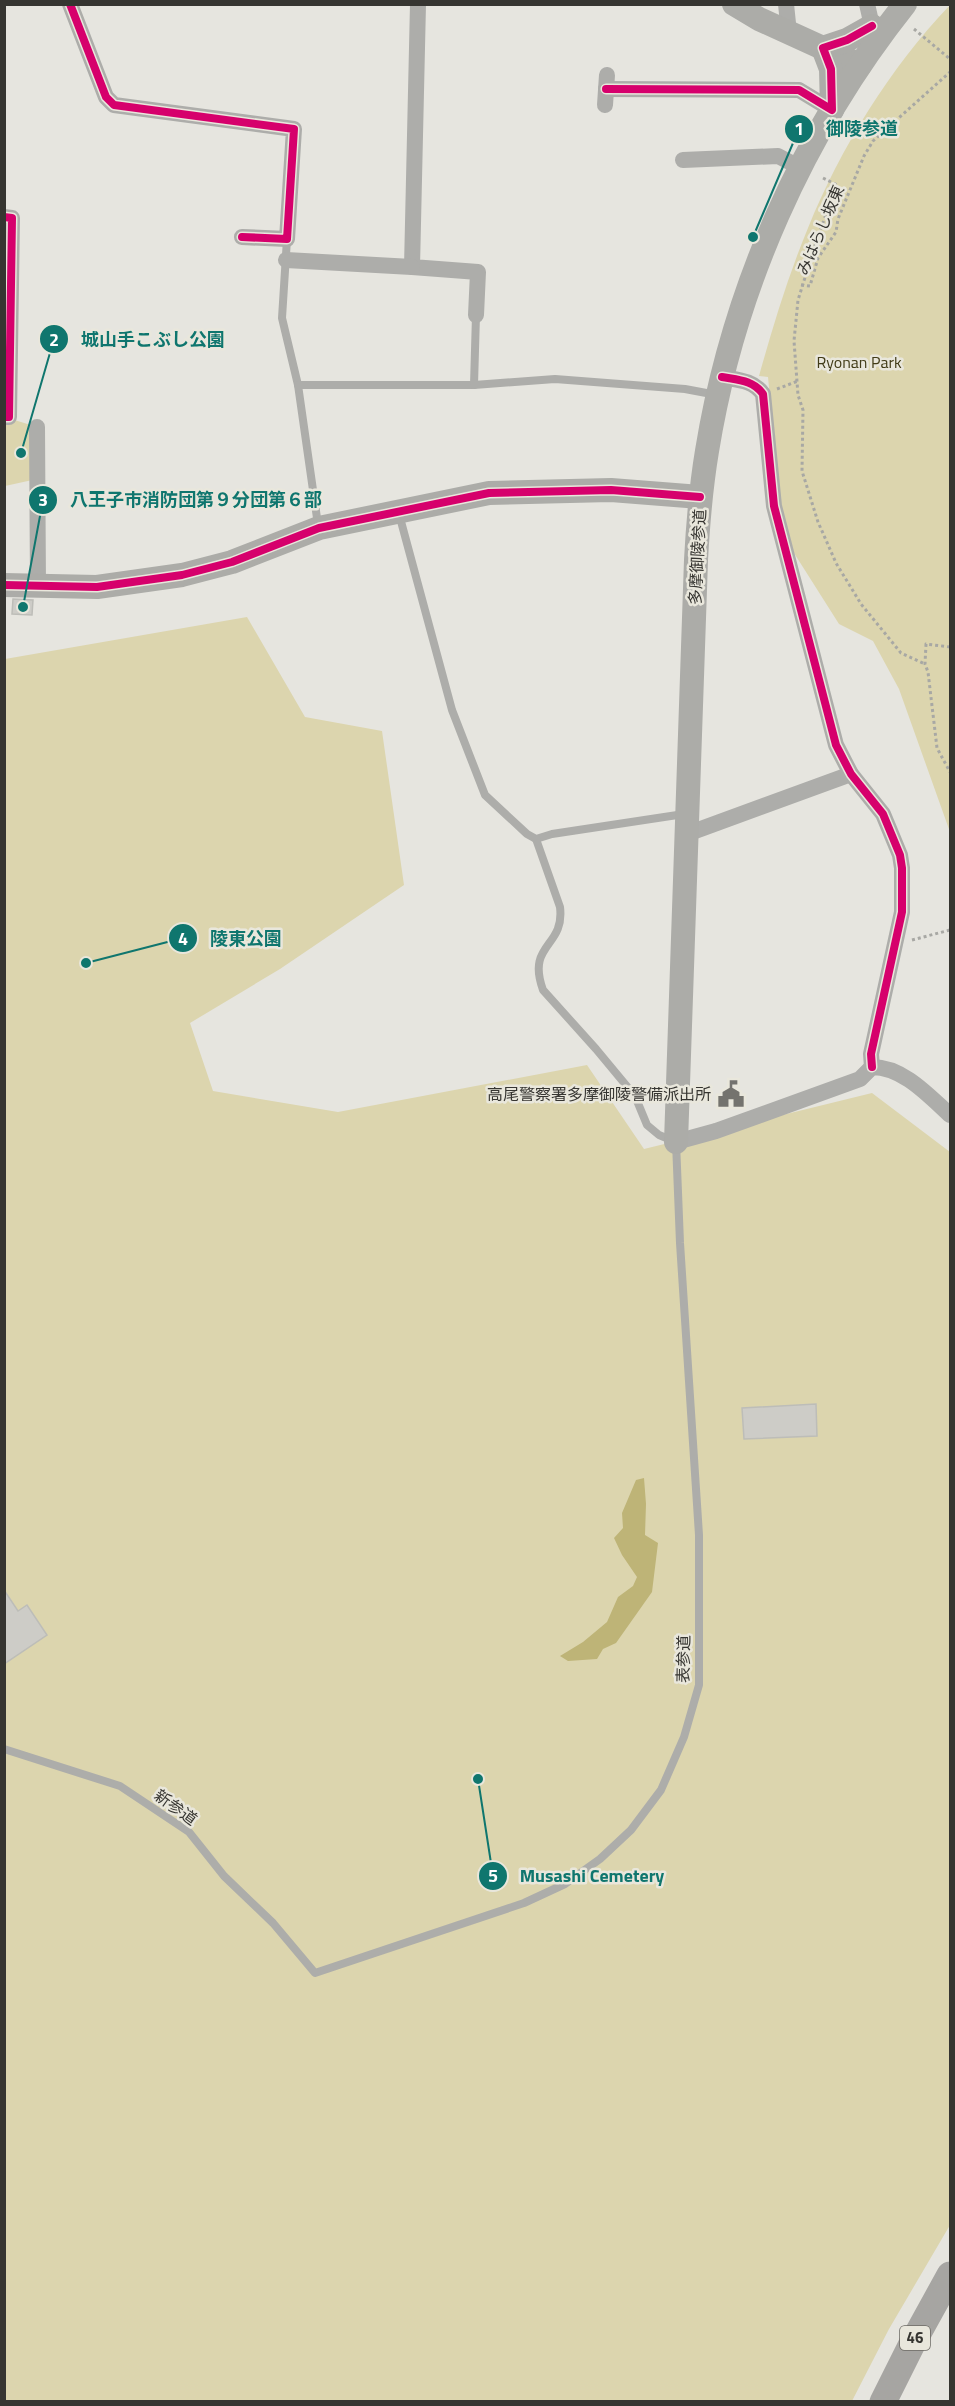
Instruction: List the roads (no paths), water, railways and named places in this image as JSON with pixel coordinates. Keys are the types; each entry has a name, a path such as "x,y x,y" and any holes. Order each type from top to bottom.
{"main road":[{"path":"734,4 789,33 860,65"},
{"name":"多摩御陵参道","path":"677,1150 700,497 720,386 737,321 755,270 812,173 832,110 860,65 874,21 905,4"},
{"path":"823,48 847,40 874,21"},
{"path":"823,48 831,69 832,110"},
{"path":"4,585 97,587 182,575 232,562 319,528 459,498 498,493 611,490 700,497"},
{"name":"46","path":"883,2402 912,2344 951,2275"}],"street":[{"path":"70,4 106,97 114,105 294,129 287,238 242,237"},
{"path":"412,267 418,4"},
{"path":"786,4 789,33"},
{"path":"606,90 799,90 832,110"},
{"path":"683,160 778,156 812,173"},
{"path":"4,217 12,218 9,417 4,417"},
{"path":"286,260 478,272 476,315"},
{"path":"720,386 751,383 757,386 762,394 774,506 836,745 852,774 884,814 900,855 903,879 902,912 871,1054 872,1067"},
{"path":"37,426 38,587"},
{"path":"687,824 852,774"},
{"path":"677,1150 716,1131 860,1079 872,1067 885,1067 896,1071 951,1115"}],"lane":[{"path":"287,238 282,318 298,386 319,528"},
{"path":"474,385 476,315"},
{"path":"298,386 474,385 555,379 685,389 720,386"},
{"path":"399,512 452,710 485,795 527,834 536,839 552,834 687,824"},
{"path":"536,839 561,915 558,932 540,955 538,978 543,990 596,1048 635,1096 647,1125 677,1150"},
{"name":"表参道","path":"315,1973 524,1903 564,1884 600,1859 631,1830 661,1790 684,1737 699,1685 699,1534 680,1243 677,1150"},
{"name":"新参道","path":"4,1749 120,1786 189,1832 224,1876 273,1923 315,1973"}],"place":[{"name":"御陵参道","path":"753,237"},
{"name":"城山手こぶし公園","path":"21,453"},
{"name":"八王子市消防団第９分団第６部","path":"23,607"},
{"name":"陵東公園","path":"86,963"},
{"name":"高尾警察署多摩御陵警備派出所","path":"731,1094"},
{"name":"Musashi Cemetery","path":"478,1779"}],"park label":[{"name":"Ryonan Park","path":"859,362"}]}
